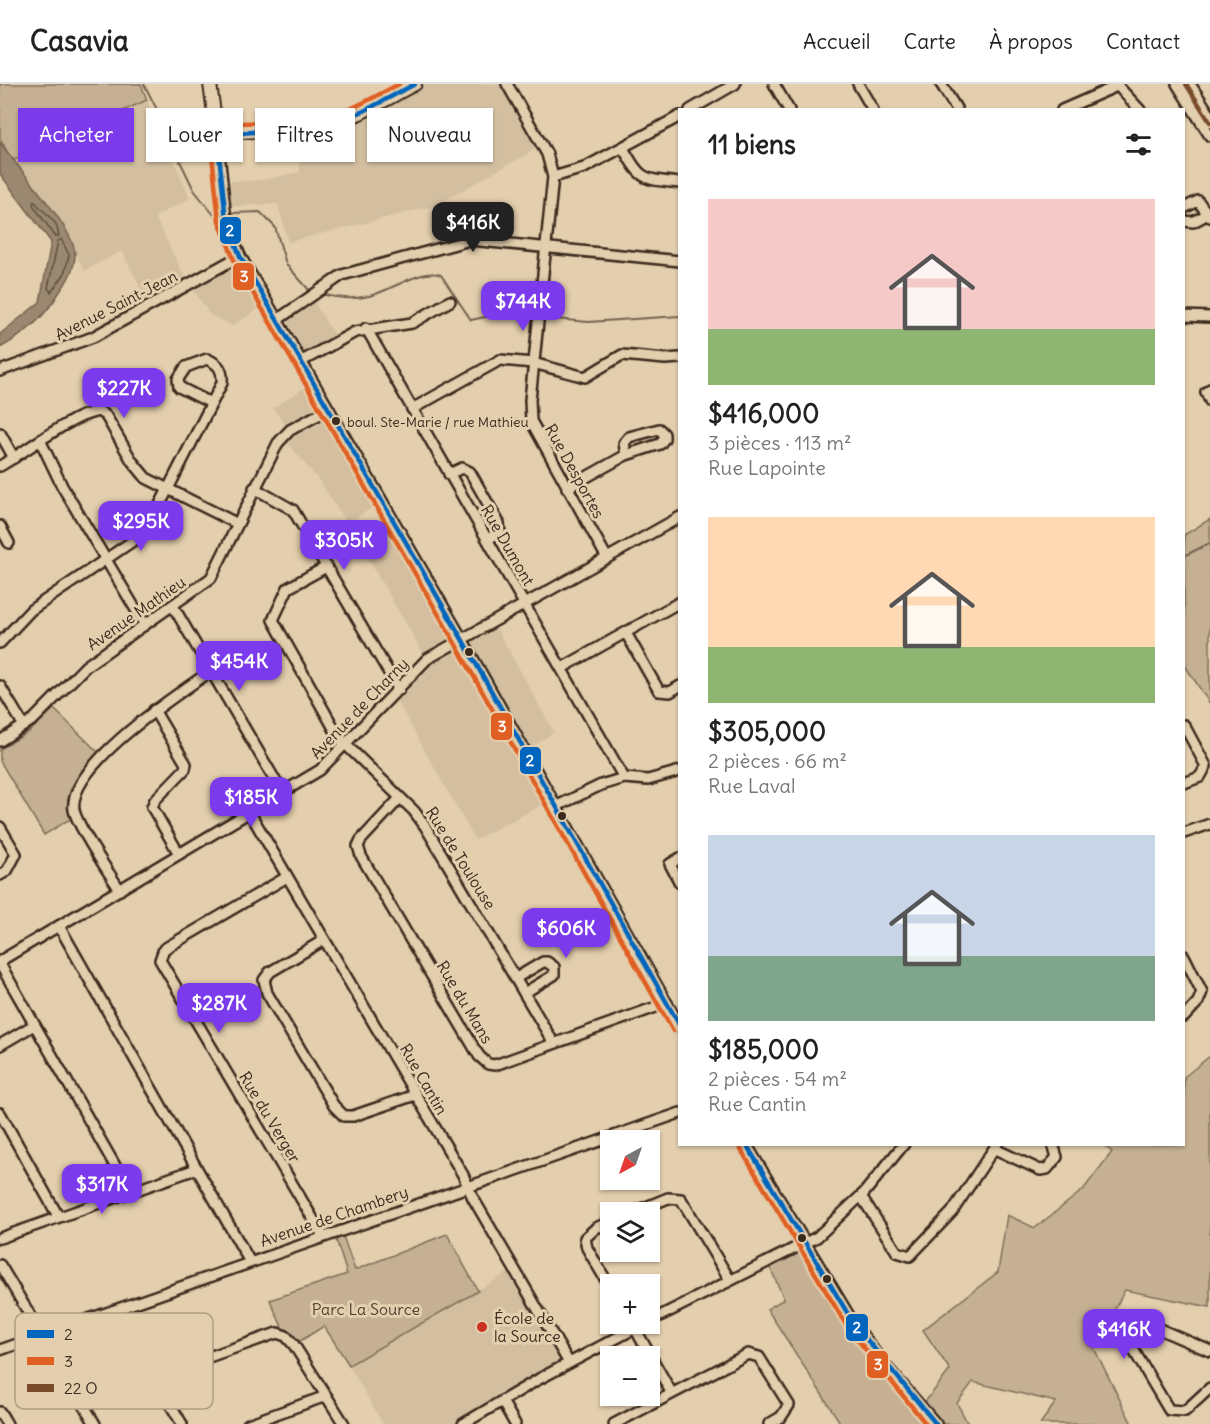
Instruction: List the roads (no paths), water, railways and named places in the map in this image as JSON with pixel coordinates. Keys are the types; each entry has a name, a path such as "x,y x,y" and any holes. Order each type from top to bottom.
{"main road":[{"path":"210,84 213,108"},
{"path":"243,133 302,130 328,125 354,117 399,88 415,84"}],"street":[{"name":"Rue Desportes","path":"507,84 547,154 554,177 530,399 531,421 607,558"},
{"path":"693,108 735,84"},
{"path":"774,84 788,108"},
{"path":"858,84 872,108"},
{"path":"941,84 956,108"},
{"path":"1177,84 1210,136"},
{"path":"1190,84 1210,115"},
{"path":"1066,108 1117,85 1138,108"},
{"path":"554,177 584,168 678,117"},
{"path":"623,148 639,174 646,180 678,183"},
{"path":"220,162 226,220 240,256 462,639 678,1023"},
{"path":"1185,208 1198,201 1209,215 1192,222 1185,221"},
{"path":"277,320 342,275 470,240 678,261"},
{"name":"Avenue Saint-Jean","path":"0,371 93,337 240,256"},
{"path":"302,361 366,328 412,323 450,301"},
{"path":"1185,316 1210,317"},
{"name":"Rue Dumont","path":"366,328 624,778"},
{"path":"412,409 500,360 534,363 585,377 622,356 678,358"},
{"path":"0,643 31,610 146,532 222,383 222,373 217,363 207,359 186,368 177,379 179,387 211,404"},
{"path":"1210,389 1206,392 1210,401"},
{"name":"Avenue Mathieu","path":"0,741 24,726 86,666 211,578 278,443 286,434 329,409"},
{"path":"0,466 65,426 91,412 99,411 106,416 132,461 146,478 236,524"},
{"path":"0,433 14,458"},
{"path":"41,442 62,486 145,625"},
{"path":"567,488 626,455"},
{"path":"449,474 462,468 470,472 499,523 500,532 488,539"},
{"path":"254,488 293,510 399,690"},
{"name":"Avenue de Charny","path":"0,962 320,770 427,659 678,518"},
{"path":"0,526 9,543"},
{"name":"Rue de Toulouse","path":"326,567 288,588 273,620 345,745 400,798 425,826 553,1042"},
{"path":"562,668 678,603"},
{"path":"173,606 282,792"},
{"path":"626,633 659,691 670,692 678,687"},
{"path":"120,890 74,813 73,796 80,782 139,721 211,671"},
{"path":"0,686 24,726"},
{"path":"154,710 186,764 185,769 155,800 153,807 179,854"},
{"path":"1185,727 1206,766 1200,777 1185,783"},
{"path":"557,806 601,785 624,778 648,780 678,772"},
{"name":"Rue du Mans","path":"400,798 361,840 358,846 361,856 479,1056 488,1064 495,1065 553,1042 667,1004"},
{"name":"Rue Cantin","path":"250,813 569,1363"},
{"path":"1185,834 1210,824"},
{"path":"0,827 16,854 8,871 0,875"},
{"path":"678,859 670,864 678,879"},
{"name":"Rue du Verger","path":"287,877 164,949 160,960 323,1236"},
{"path":"59,926 249,1262"},
{"path":"324,940 270,972 264,980 267,993 279,1014 334,1106 344,1116 353,1116 415,1095"},
{"path":"1185,958 1202,992 1198,1002 1185,1016"},
{"path":"0,962 130,1192"},
{"path":"516,978 543,962 554,967 554,975 524,993"},
{"path":"0,1045 34,1025"},
{"path":"0,1113 58,1216"},
{"name":"Avenue de Chambery","path":"104,1313 678,1114"},
{"path":"747,1146 804,1244 860,1332 936,1424"},
{"path":"660,1316 804,1244 827,1228 861,1196 902,1146"},
{"path":"861,1196 897,1252 910,1256 952,1212 996,1147 1040,1170 1047,1169 1057,1156 1054,1146"},
{"path":"0,1238 196,1169"},
{"path":"658,1202 668,1198 681,1199 730,1280"},
{"path":"600,1226 585,1238 587,1248 602,1274"},
{"path":"0,1265 28,1313"},
{"path":"1210,1351 1150,1325 1138,1325 1131,1335 1130,1344 1169,1410 1185,1411 1210,1388"},
{"path":"213,1356 278,1333 286,1336 344,1424"},
{"path":"463,1424 619,1334"},
{"path":"638,1334 671,1392"},
{"name":"Avenue de Chambery","path":"0,1350 15,1345"},
{"path":"614,1424 671,1392 748,1354 755,1355 789,1405 781,1417 769,1424"},
{"path":"248,1424 326,1396"},
{"path":"502,1401 515,1424"},
{"path":"85,1409 95,1424"},
{"path":"173,1409 182,1424"},
{"path":"0,1413 7,1424"}],"water":[{"path":"0,142 56,214 73,244 75,255 70,275 47,310 26,331 0,348 0,334 40,302 51,242 0,174"}],"waterway":[{"path":"144,84 156,108"},
{"path":"180,162 194,190 214,215 219,214"},
{"path":"231,213 260,212 275,227 286,264 310,291"},
{"path":"321,294 345,298 363,297 377,294 415,277 433,273 441,275 471,320 499,314 530,316"},
{"path":"544,318 588,322 678,316"},
{"path":"1185,556 1210,543"}],"place":[{"name":"boul. Ste-Marie / rue Mathieu","path":"336,421"},
{"name":"École de la Source","path":"482,1327"}],"park label":[{"name":"Parc La Source","path":"366,1309"}]}
